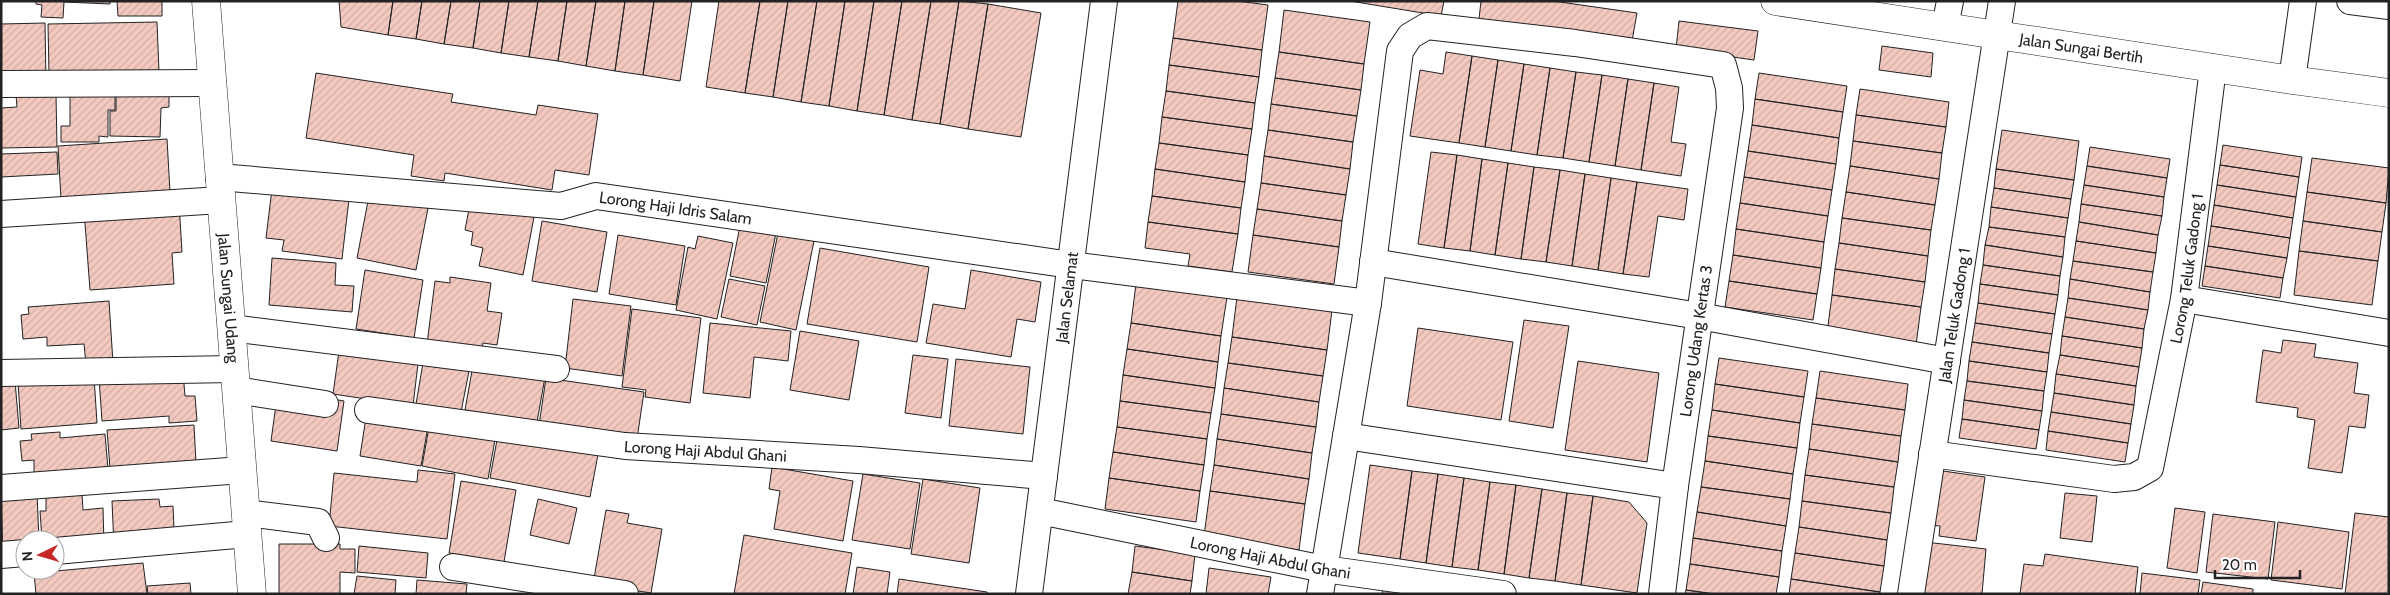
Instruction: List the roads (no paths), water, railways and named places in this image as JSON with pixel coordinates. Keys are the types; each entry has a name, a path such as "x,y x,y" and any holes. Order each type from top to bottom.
{"main road":[{"name":"Jalan Sungai Udang","path":"206,1 252,594"},
{"name":"Jalan Sungai Bertih","path":"1775,1 1948,14 1996,35 2389,93"}],"street":[{"name":"Jalan Selamat","path":"1029,594 1104,1"},
{"name":"Jalan Teluk Gadong 1","path":"1911,594 2002,1"},
{"path":"2292,80 2303,1"},
{"path":"2350,1 2389,6"},
{"name":"Lorong Udang Kertas 3","path":"1373,262 1400,51 1410,36 1427,26 1723,65 1729,88 1730,108 1699,316 1662,594"},
{"name":"Lorong Teluk Gadong 1","path":"1932,454 2114,479 2134,477 2150,468 2184,299 2213,68"},
{"path":"1,84 212,83"},
{"name":"Lorong Haji Idris Salam","path":"1,214 220,188 561,206 596,196 1071,265 1368,303"},
{"path":"1322,581 1368,303 1373,262 1699,316 1947,361"},
{"path":"2184,299 2389,333"},
{"path":"231,328 556,369"},
{"path":"1,373 235,380 325,404"},
{"name":"Lorong Haji Abdul Ghani","path":"368,410 625,446 859,460 1044,476"},
{"path":"1346,436 1676,486"},
{"path":"1,488 242,470"},
{"name":"Lorong Haji Abdul Ghani","path":"1040,511 1322,581 1503,594"},
{"path":"65,550 246,523 318,522 326,538"},
{"path":"1,555 15,554"},
{"path":"453,567 625,594"}]}
